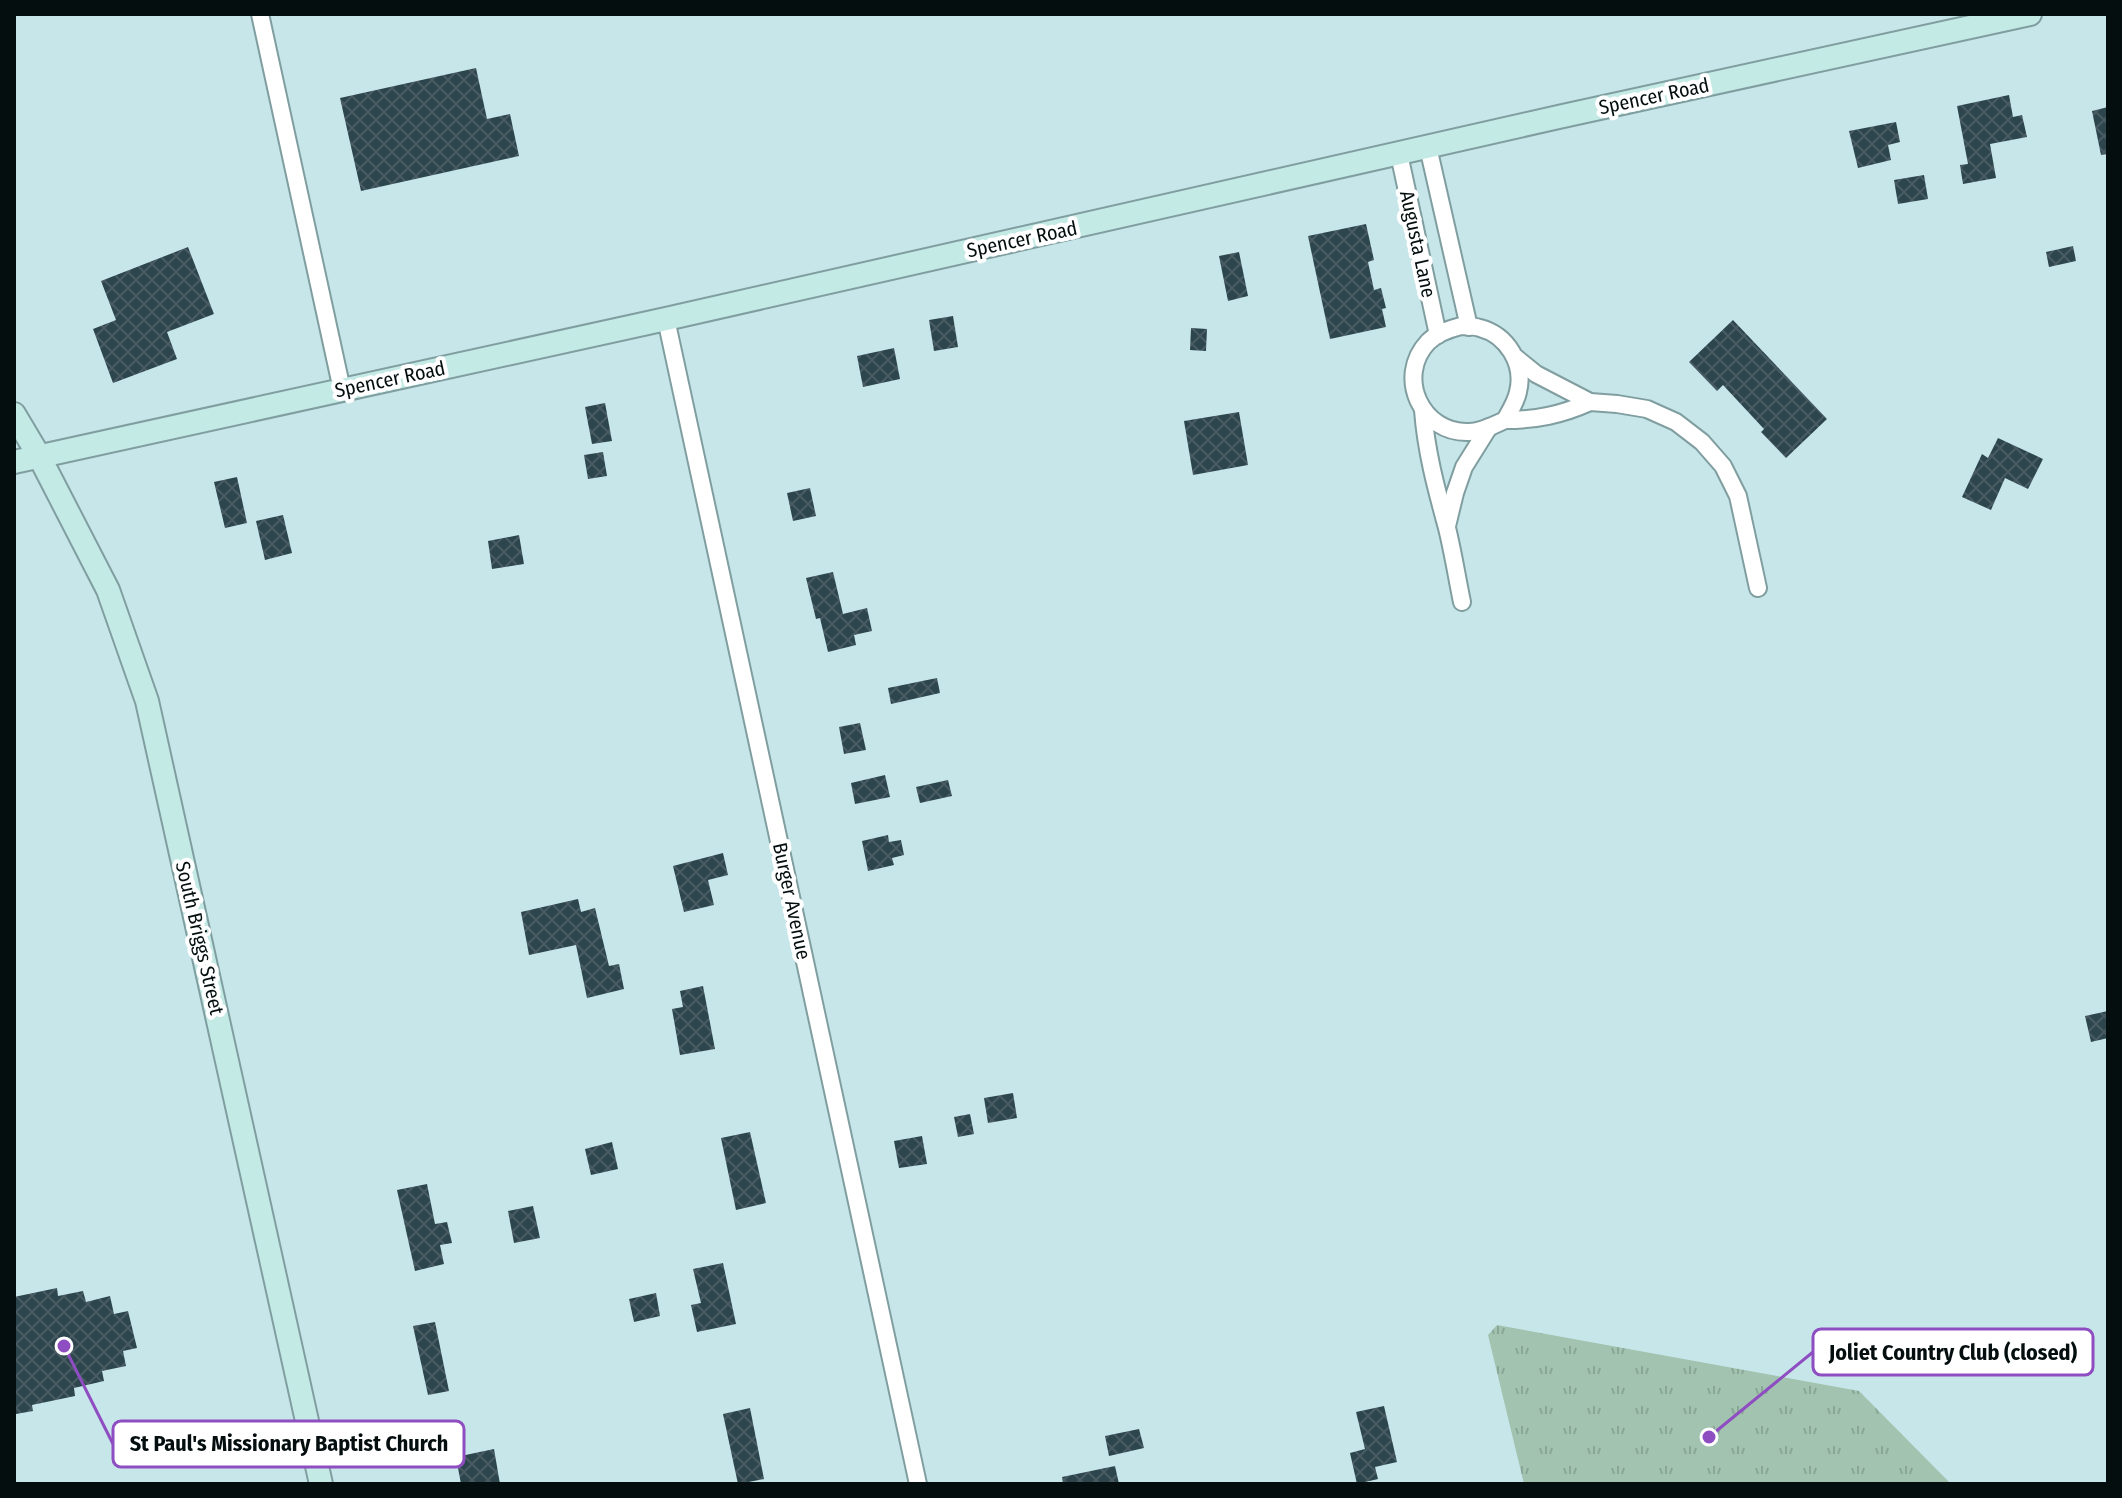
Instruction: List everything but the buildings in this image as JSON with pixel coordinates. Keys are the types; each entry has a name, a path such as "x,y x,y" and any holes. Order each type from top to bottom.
{"street":[{"path":"260,14 342,390"},
{"name":"Spencer Road","path":"14,462 2030,14"},
{"name":"Augusta Lane","path":"1428,147 1469,327"},
{"name":"Augusta Lane","path":"1399,154 1438,335"},
{"name":"Burger Avenue","path":"666,319 918,1484"},
{"path":"1590,402 1565,413 1497,424 1471,432 1452,431 1436,423 1423,410 1415,393 1413,375 1418,357 1428,342 1443,331 1461,326 1478,327 1506,343 1515,357 1536,374 1590,402 1647,409 1676,422 1702,442 1723,466 1738,496 1758,588"},
{"path":"1447,528 1464,467 1519,390 1515,357"},
{"path":"1423,410 1426,445 1462,602"},
{"name":"South Briggs Street","path":"14,414 108,590 147,701 321,1484"}],"green space":[{"path":"1497,1325 1859,1391 1951,1484 1524,1484 1488,1335"}],"place":[{"name":"St Paul's Missionary Baptist Church","path":"64,1346"},
{"name":"Joliet Country Club (closed)","path":"1709,1437"}]}
